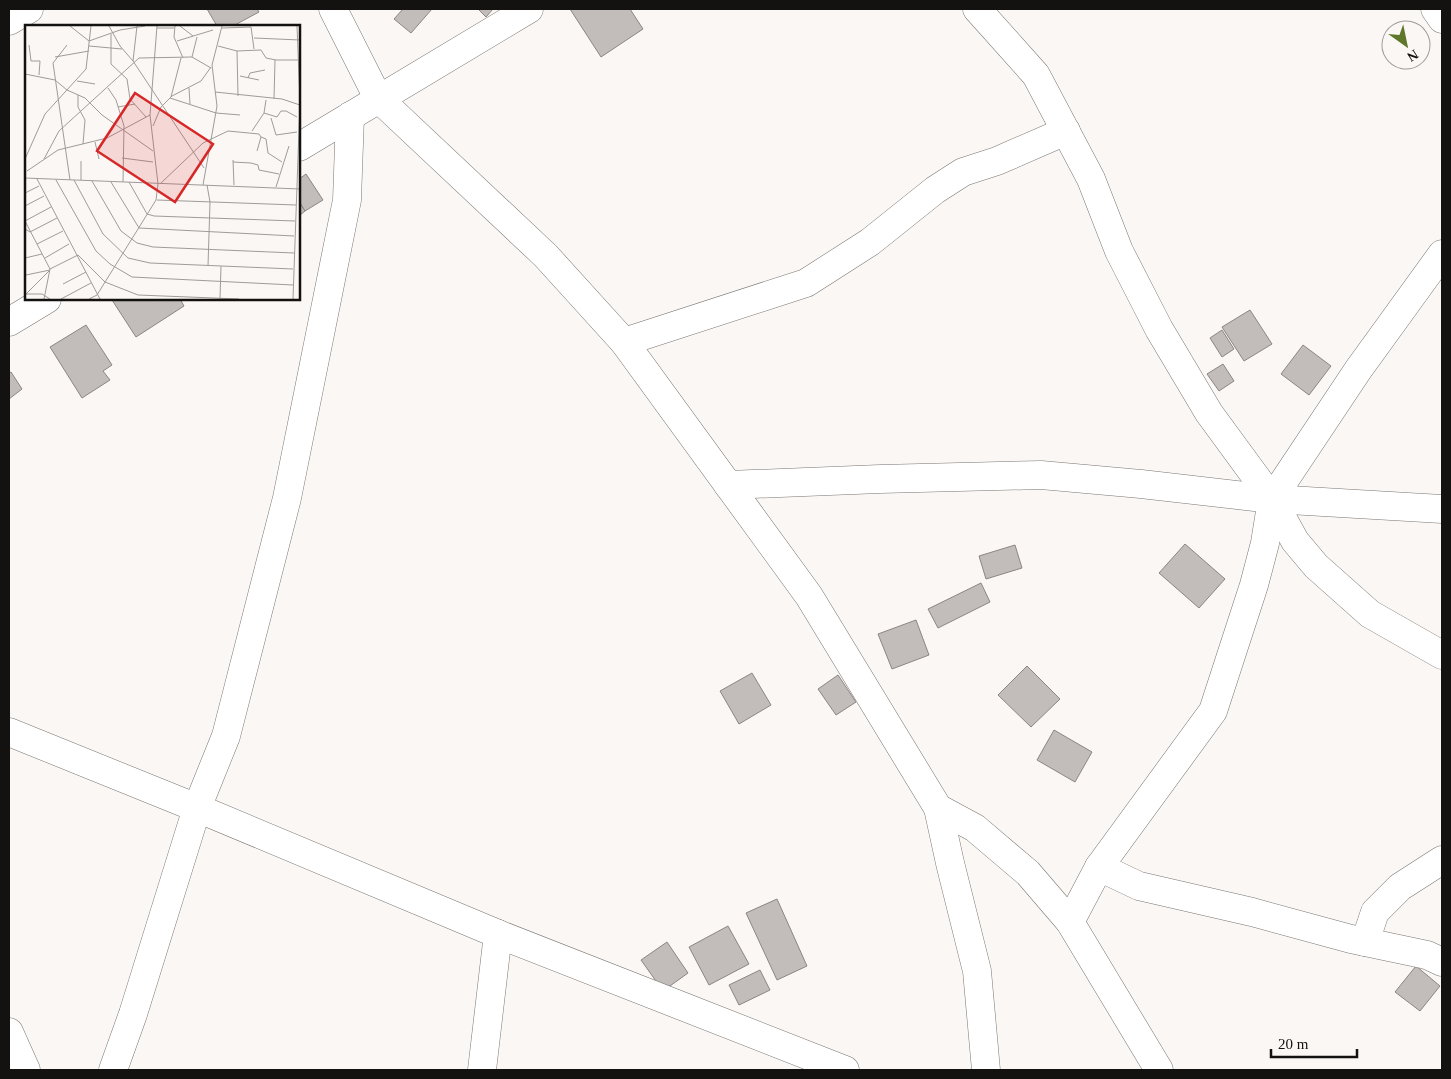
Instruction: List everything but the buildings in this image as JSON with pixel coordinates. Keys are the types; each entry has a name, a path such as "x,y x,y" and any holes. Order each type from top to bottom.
{"street":[{"path":"9,21 29,9"},
{"path":"333,9 378,98 546,256 624,342 809,596 938,808 977,970 986,1070"},
{"path":"300,146 529,9"},
{"path":"977,9 1036,75 1091,180 1119,251 1159,329 1209,413 1272,499 1295,541 1316,566 1370,614 1442,654"},
{"path":"1435,9 1442,19"},
{"path":"113,1070 133,1014 197,808 226,736 288,498 347,200 350,116"},
{"path":"624,342 806,283 870,242 935,190 962,172 997,161 1066,131"},
{"path":"1070,922 1098,867 1213,711 1254,585 1265,543 1272,499 1358,370 1442,254"},
{"path":"9,322 45,300"},
{"path":"728,484 1041,475 1272,499 1442,509"},
{"path":"9,732 197,808 498,934 845,1070"},
{"path":"938,808 975,828 1028,873 1070,922 1159,1070"},
{"path":"1364,942 1375,912 1400,887 1442,860"},
{"path":"1098,867 1139,886 1252,912 1364,942 1427,955 1442,962"},
{"path":"482,1070 498,934"},
{"path":"9,1032 26,1070"}]}
